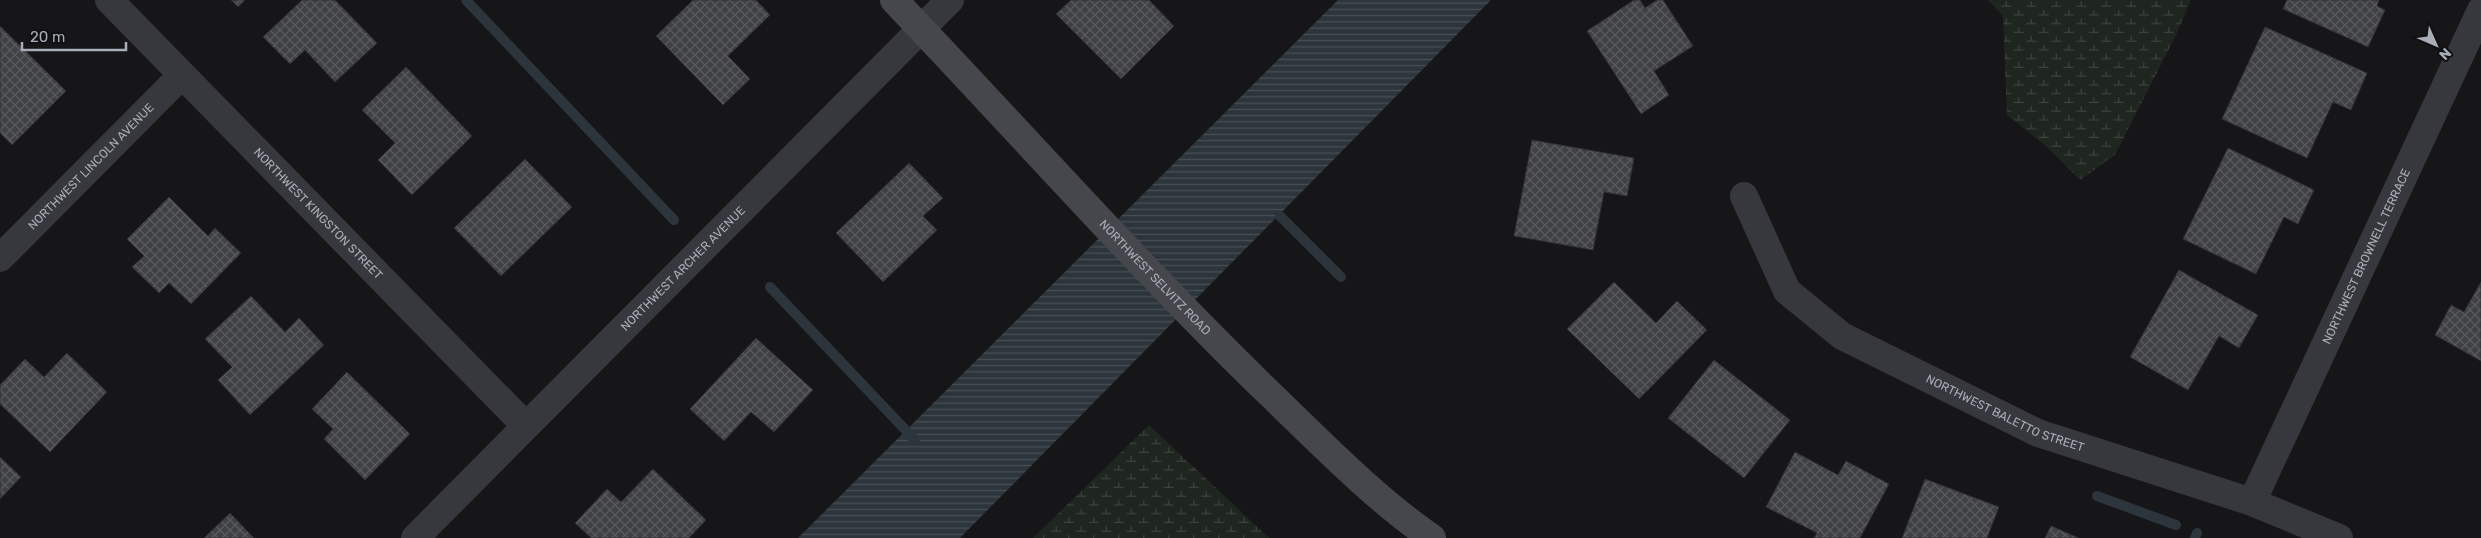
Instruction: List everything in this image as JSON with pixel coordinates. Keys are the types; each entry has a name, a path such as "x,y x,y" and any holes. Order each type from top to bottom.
{"street":[{"name":"NORTHWEST KINGSTON STREET","path":"109,0 181,76 526,426"},
{"name":"NORTHWEST SELVITZ ROAD","path":"894,0 1200,327 1321,443 1413,525 1432,538"},
{"name":"NORTHWEST ARCHER AVENUE","path":"415,538 950,0"},
{"name":"NORTHWEST BROWNELL TERRACE","path":"2252,502 2481,10"},
{"name":"NORTHWEST LINCOLN AVENUE","path":"0,258 181,76"},
{"name":"NORTHWEST BALETTO STREET","path":"1744,196 1787,291 1842,336 2038,433 2252,502 2340,538"}],"green space":[{"path":"1988,0 2191,0 2176,35 2115,155 2080,180 2046,146 2007,115 2003,16"},
{"path":"1149,425 1269,538 1033,538"}],"shaded area":[{"path":"1338,0 1491,0 960,538 798,538"}],"building":[{"path":"231,0 245,0 238,7"},
{"path":"302,0 335,0 377,43 335,82 305,50 290,64 263,37"},
{"path":"693,0 756,0 770,15 728,56 750,79 723,105 656,36"},
{"path":"1071,0 1149,0 1174,26 1121,79 1056,14"},
{"path":"1634,0 1640,0 1645,8 1657,0 1663,0 1693,46 1654,71 1669,95 1641,114 1587,31"},
{"path":"2287,0 2379,0 2377,6 2385,10 2368,47 2283,9"},
{"path":"0,26 66,91 12,145 0,133"},
{"path":"2265,27 2367,73 2351,110 2333,102 2307,158 2222,119"},
{"path":"406,67 472,136 412,195 378,160 395,143 362,110"},
{"path":"1532,140 1634,158 1627,196 1604,192 1593,250 1514,236"},
{"path":"2228,148 2314,190 2298,224 2284,217 2256,274 2183,239"},
{"path":"525,159 572,207 501,276 454,228"},
{"path":"909,163 943,198 923,216 937,230 883,282 836,233"},
{"path":"169,197 208,236 215,228 241,253 191,304 169,283 159,293 132,267 144,256 127,239"},
{"path":"2179,270 2258,315 2239,348 2219,336 2188,390 2130,357"},
{"path":"1614,282 1656,323 1677,301 1707,330 1639,399 1567,329"},
{"path":"2481,282 2481,361 2435,335 2451,305 2464,312"},
{"path":"251,296 285,332 299,318 324,345 250,415 218,380 232,367 205,339"},
{"path":"756,338 813,390 774,432 751,412 724,441 690,409"},
{"path":"67,353 107,392 50,452 0,404 0,385 25,359 44,377"},
{"path":"1714,360 1790,420 1744,478 1668,418"},
{"path":"347,372 410,434 365,480 324,439 333,429 312,409"},
{"path":"1795,452 1838,475 1846,461 1889,484 1860,538 1814,538 1817,533 1766,507"},
{"path":"0,457 21,477 0,499"},
{"path":"653,469 706,520 689,538 591,538 575,523 607,489 621,502"},
{"path":"1925,479 1999,507 1987,538 1902,538"},
{"path":"230,513 254,538 204,538"},
{"path":"2051,526 2079,538 2045,538"}],"waterway":[{"path":"466,0 674,220"},
{"path":"1280,216 1341,277"},
{"path":"770,287 915,440"},
{"path":"2097,496 2176,525"},
{"path":"2195,538 2197,533"}]}
